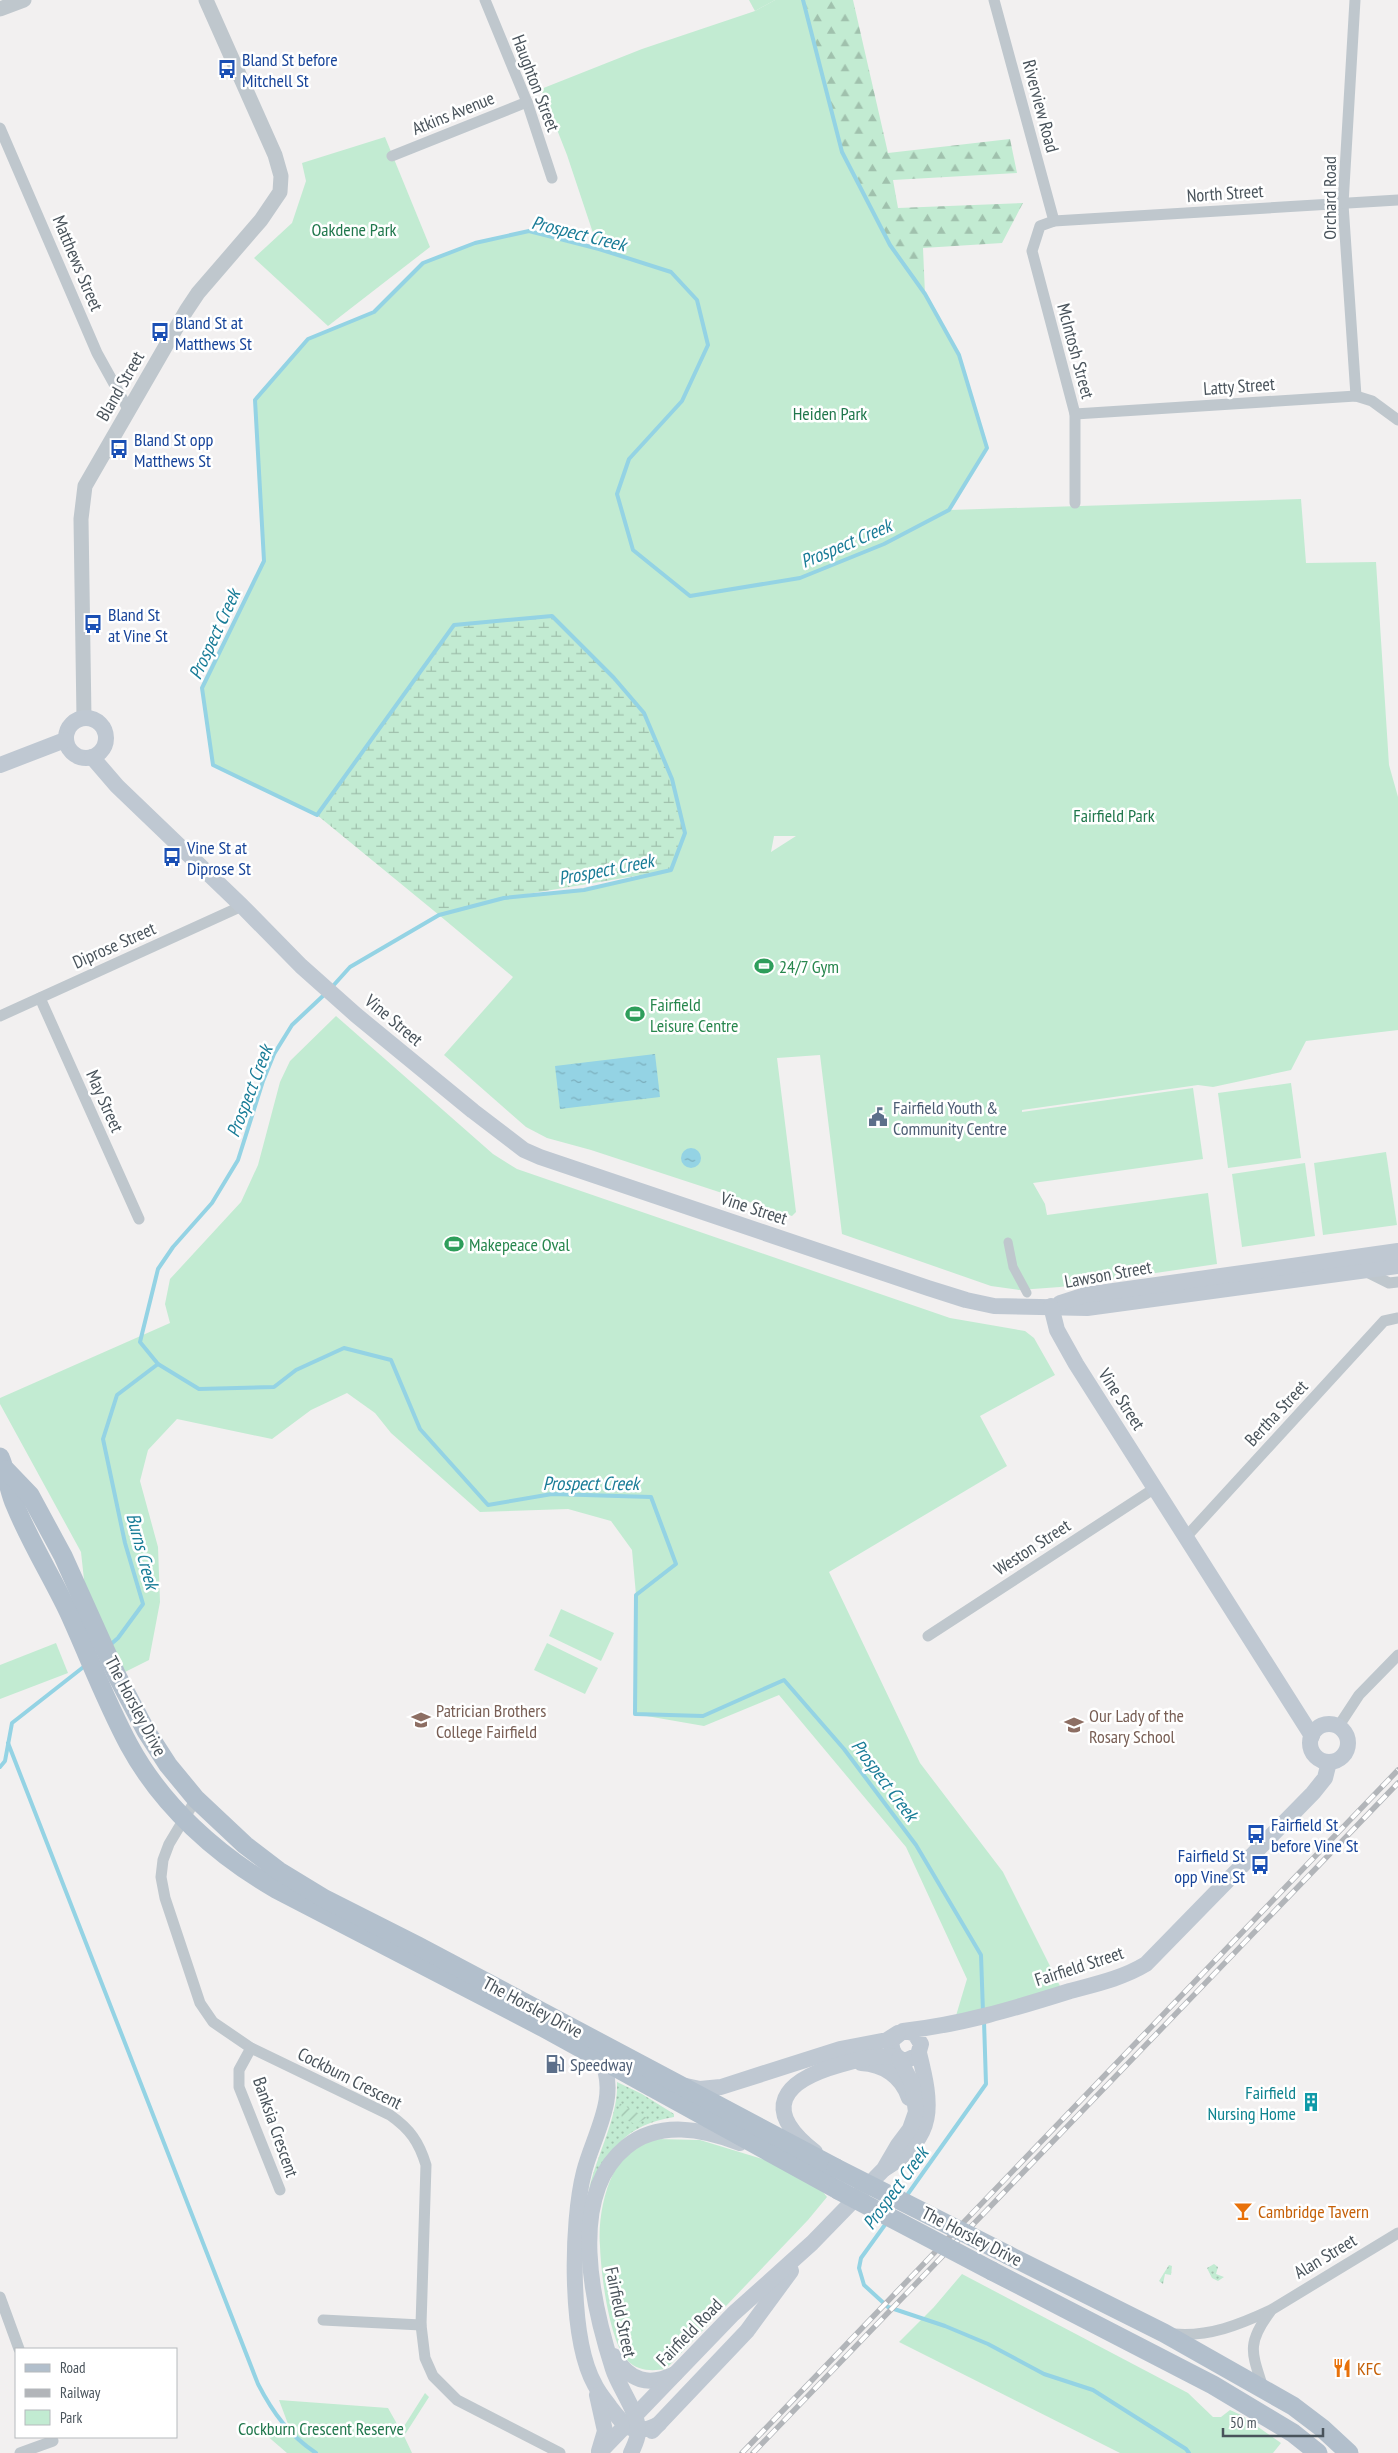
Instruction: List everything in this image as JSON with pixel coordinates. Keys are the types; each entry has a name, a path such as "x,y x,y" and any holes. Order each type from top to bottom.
{"main road":[{"path":"84,718 96,721 101,725 106,737 102,750 92,757 74,755 65,740 68,728 84,718"},
{"path":"0,765 65,740"},
{"name":"Vine Street","path":"92,757 117,786 242,906 301,966 356,1015 505,1136 540,1157 966,1300 1019,1308 1051,1306 1057,1330 1076,1364 1312,1736"},
{"name":"Lawson Street","path":"1051,1306 1094,1294 1398,1251"},
{"name":"Lawson Street","path":"1051,1306 1087,1308 1398,1266"},
{"name":"The Horsley Drive","path":"3,1463 30,1495 63,1556 117,1676 150,1738 168,1765 196,1799 245,1845 279,1871 325,1899 418,1946 836,2168 1164,2333 1293,2406 1322,2428 1349,2453"},
{"name":"The Horsley Drive","path":"3,1463 14,1504 70,1616 118,1723 142,1767 184,1819 206,1840 258,1879 601,2060 768,2153 1221,2390 1293,2433 1318,2453"},
{"path":"1323,1726 1338,1727 1347,1736 1348,1748 1341,1758 1329,1762 1318,1758 1314,1754 1311,1742 1312,1736 1323,1726"},
{"name":"Fairfield Street","path":"648,2069 684,2085 714,2088 840,2049 887,2040 902,2032 961,2022 1045,1999 1116,1977 1146,1964 1313,1793 1325,1778 1329,1762"},
{"name":"Fairfield Street","path":"920,2052 941,2033 961,2022"},
{"path":"884,2169 908,2152 922,2135 926,2123 929,2098 920,2052 920,2038 916,2034 902,2032 894,2037 891,2046 911,2078 916,2103 913,2123 907,2135 898,2145"},
{"path":"836,2168 802,2142 788,2123 784,2109 785,2098 798,2082 834,2067 870,2056 909,2060 920,2052"},
{"name":"Fairfield Street","path":"601,2060 607,2071 606,2104 584,2172 576,2212 574,2254 580,2326 594,2384 633,2425"},
{"path":"834,2067 873,2064 888,2070 901,2082 908,2095 910,2110 908,2121 898,2145 884,2169"},
{"name":"Fairfield Street","path":"633,2425 601,2332 590,2273 591,2216 597,2192 618,2154 633,2141 652,2132 676,2128 726,2137 768,2153"},
{"name":"Fairfield Road","path":"598,2453 633,2425 676,2373 733,2314 812,2242 884,2169"},
{"name":"Fairfield Road","path":"631,2453 747,2331 812,2242"},
{"path":"601,2332 614,2357 629,2375 645,2381 667,2378 676,2373"},
{"path":"594,2384 602,2411 604,2430 598,2453"},
{"path":"631,2453 633,2425 651,2428 660,2424"}],"street":[{"path":"0,9 24,0"},
{"name":"Bland Street","path":"84,718 82,499 92,472 198,293 261,220 280,192 280,168 206,0"},
{"name":"Haughton Street","path":"485,0 526,102 552,178"},
{"name":"Riverview Road","path":"994,0 1054,221"},
{"name":"Orchard Road","path":"1355,0 1343,204 1356,396"},
{"name":"Atkins Avenue","path":"392,156 526,102"},
{"name":"Matthews Street","path":"0,128 97,353 128,409"},
{"name":"North Street","path":"1054,221 1398,200"},
{"name":"McIntosh Street","path":"1054,221 1040,226 1032,251 1075,414 1075,503"},
{"name":"Latty Street","path":"1075,414 1356,396 1372,401 1398,420"},
{"name":"Diprose Street","path":"0,1016 242,906"},
{"name":"May Street","path":"40,998 138,1219"},
{"path":"1008,1242 1013,1267 1027,1293"},
{"path":"1365,1270 1389,1282 1398,1282"},
{"name":"Bertha Street","path":"1186,1537 1384,1321 1396,1318"},
{"name":"Weston Street","path":"928,1636 1155,1488"},
{"path":"1338,1727 1359,1695 1398,1655"},
{"name":"Cockburn Crescent","path":"196,1799 163,1860 161,1877 200,2003 213,2022 251,2048 390,2115 407,2128 420,2144 428,2181 420,2325 425,2358 433,2376 456,2400 560,2453"},
{"name":"Banksia Crescent","path":"251,2048 239,2070 239,2087 280,2190"},
{"name":"Alan Street","path":"1164,2333 1206,2334 1226,2329 1271,2310 1398,2232"},
{"path":"0,2297 19,2348"},
{"name":"Alan Street","path":"1263,2388 1252,2347 1255,2335 1271,2310"},
{"path":"323,2320 420,2325"},
{"path":"20,2453 52,2439 58,2453"}],"green space":[{"path":"749,0 775,0 755,11"},
{"path":"775,0 803,0 842,152 890,245 925,294 959,355 987,448 949,510 1301,499 1306,563 1376,562 1389,765 1398,797 1398,1030 1306,1041 1291,1070 1213,1087 1198,1085 1022,1110 1022,1112 1193,1088 1203,1159 1033,1183 1045,1204 1047,1215 1208,1193 1217,1264 1060,1287 1019,1290 991,1286 842,1234 820,1055 777,1058 796,1212 792,1216 591,1150 547,1138 526,1127 444,1055 513,977 439,915 504,898 584,890 671,870 685,833 672,779 644,713 614,678 552,617 454,625 317,815 213,765 202,688 264,561 255,400 308,339 374,312 423,263 475,243 529,231 598,248 567,155 541,89 642,49 755,11","holes":["774,836 796,836 771,852"]},
{"path":"803,0 853,0 888,153 1010,139 1017,173 893,180 898,208 1023,203 1002,243 923,248 925,294 890,245 842,152"},
{"name":"Oakdene Park","path":"385,137 430,247 328,326 254,258 292,223 306,181 302,163"},
{"path":"552,616 614,678 644,713 672,779 685,833 671,870 504,898 439,915 317,815 454,625"},
{"path":"336,1016 493,1154 517,1169 950,1318 1025,1331 1034,1338 1055,1375 980,1416 1007,1466 829,1572 920,1763 1003,1872 1061,1988 955,2019 967,1979 906,1847 779,1695 704,1726 635,1714 636,1595 632,1550 611,1521 568,1509 480,1512 391,1433 375,1413 347,1393 311,1410 272,1439 177,1419 148,1450 140,1481 158,1547 160,1602 149,1660 117,1676 87,1607 81,1552 0,1404 0,1398 170,1323 165,1304 170,1279 241,1202 258,1165 280,1082 290,1061"},
{"path":"1291,1083 1301,1158 1228,1168 1218,1093"},
{"path":"1386,1152 1397,1225 1323,1235 1314,1163"},
{"path":"1305,1163 1315,1236 1242,1247 1232,1174"},
{"path":"561,1609 614,1633 601,1661 549,1636"},
{"path":"56,1643 68,1673 0,1699 0,1665"},
{"path":"547,1643 598,1668 585,1694 534,1670"},
{"path":"617,2082 642,2094 674,2114 674,2117 643,2126 621,2141 604,2162 589,2190 611,2122 617,2095"},
{"path":"619,2103 647,2118 635,2124 622,2118"},
{"path":"655,2139 700,2140 772,2162 815,2182 827,2197 808,2220 666,2369 651,2370 641,2369 631,2364 621,2351 615,2338 604,2289 600,2237 604,2200 609,2182 617,2167 630,2152"},
{"path":"1214,2264 1218,2267 1216,2274 1224,2277 1218,2281 1212,2278 1207,2268"},
{"path":"1169,2265 1172,2266 1171,2275 1165,2274 1163,2284 1159,2281"},
{"path":"962,2274 1188,2393 1213,2417 1221,2417 1230,2410 1241,2415 1281,2443 1273,2453 1120,2453 899,2342 934,2307"},
{"name":"Cockburn Crescent Reserve","path":"425,2393 429,2397 404,2436 412,2453 287,2453 265,2434 288,2424 279,2400 388,2408 401,2431"}],"water":[{"path":"655,1054 660,1097 560,1109 555,1066"},
{"path":"691,1148 698,1151 701,1158 698,1165 691,1168 684,1165 681,1158 684,1151"}],"waterway":[{"name":"Prospect Creek","path":"332,987 350,967 439,915 504,898 584,890 671,870 685,833 672,779 644,713 614,678 552,616 454,625 317,815 213,765 202,688 264,561 255,400 308,339 374,312 423,263 475,243 529,231 599,249 671,272 697,300 708,345 682,401 629,459 617,494 633,550 690,596 800,578 884,544 949,510 987,448 959,355 925,294 890,245 842,152 803,0"},
{"name":"Prospect Creek","path":"325,994 292,1025 274,1054 263,1081 238,1160 212,1203 173,1247 158,1269 140,1342 158,1364 199,1389 274,1387 296,1370 344,1348 391,1360 420,1429 488,1505 552,1494 651,1497 676,1564 636,1595 635,1714 703,1716 784,1680 844,1749 916,1845 981,1955 983,2012"},
{"name":"Burns Creek","path":"110,1645 118,1638 143,1604 125,1543 103,1439 117,1395 158,1364"},
{"name":"Burns Creek","path":"0,1767 5,1761 12,1723 86,1665"},
{"path":"8,1743 258,2384 282,2423 316,2453"},
{"name":"Prospect Creek","path":"905,2198 986,2084 984,2021"},
{"name":"Prospect Creek","path":"887,2222 861,2258 859,2268 864,2285 888,2307 945,2326 988,2344 1044,2374 1093,2390 1186,2449 1189,2453"}],"railway":[{"path":"742,2453 1398,1770"},
{"path":"753,2453 1398,1783"}],"place":[{"name":"Bland St before Mitchell St","path":"227,69"},
{"name":"Bland St at Matthews St","path":"160,332"},
{"name":"Bland St opp Matthews St","path":"119,449"},
{"name":"Bland St at Vine St","path":"93,624"},
{"name":"Vine St at Diprose St","path":"172,857"},
{"name":"24/7 Gym","path":"764,966"},
{"name":"Fairfield Leisure Centre","path":"635,1014"},
{"name":"Fairfield Youth & Community Centre","path":"878,1117"},
{"name":"Makepeace Oval","path":"454,1244"},
{"name":"Patrician Brothers College Fairfield","path":"421,1720"},
{"name":"Our Lady of the Rosary School","path":"1074,1725"},
{"name":"Fairfield St before Vine St","path":"1256,1834"},
{"name":"Fairfield St opp Vine St","path":"1260,1865"},
{"name":"Speedway","path":"555,2064"},
{"name":"Fairfield Nursing Home","path":"1311,2102"},
{"name":"Cambridge Tavern","path":"1243,2211"},
{"name":"KFC","path":"1342,2368"}],"park label":[{"name":"Heiden Park","path":"830,413"},
{"name":"Fairfield Park","path":"1114,815"}]}
